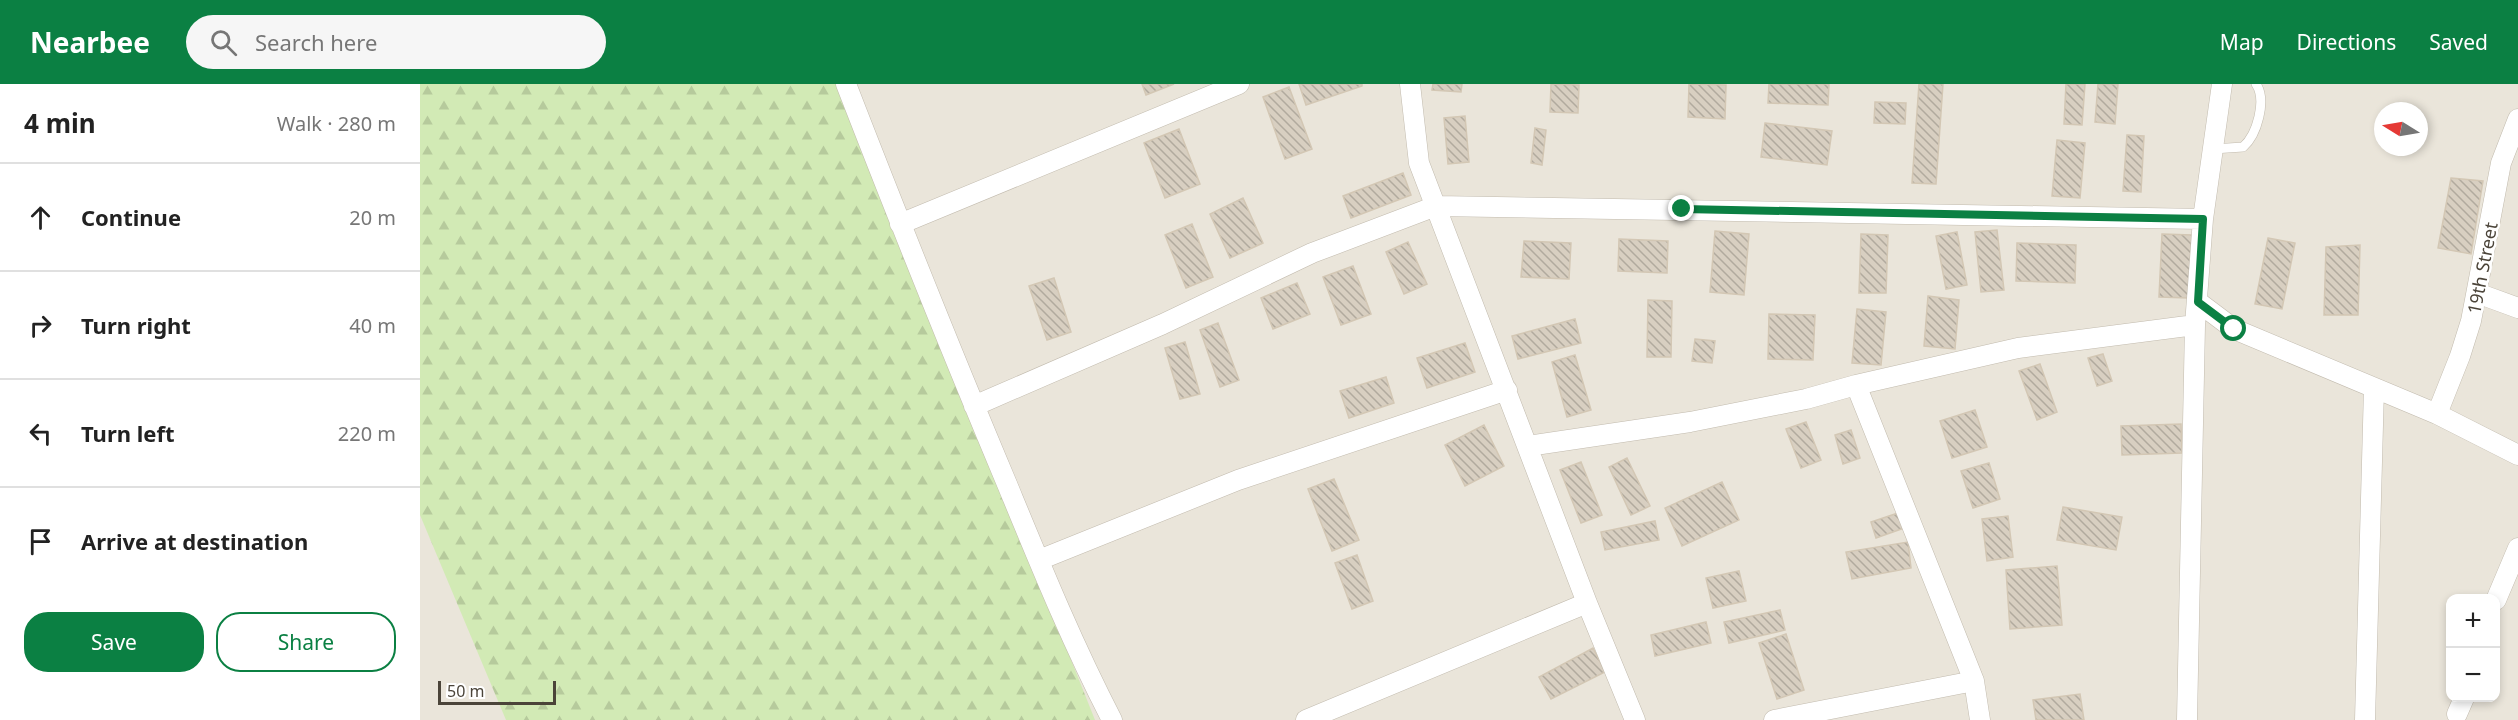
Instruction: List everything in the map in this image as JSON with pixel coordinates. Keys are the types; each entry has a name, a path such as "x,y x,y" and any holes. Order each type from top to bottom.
{"street":[{"path":"846,84 974,406 1080,657 1112,720"},
{"path":"900,224 1239,84"},
{"path":"1410,84 1419,163 1587,603 1635,720"},
{"path":"2187,720 2195,325 2203,219 2223,84"},
{"name":"19th Street","path":"2437,414 2460,356 2510,165 2518,118"},
{"path":"974,406 1163,324 1312,253 1436,206 2203,219"},
{"path":"2477,293 2518,308"},
{"path":"2198,302 2234,329 2437,414 2518,455"},
{"path":"1528,446 1690,422 1806,399 1856,385 2018,348 2195,325"},
{"path":"1856,385 1974,681 1980,720"},
{"path":"2365,720 2374,388"},
{"path":"1039,560 1238,480 1507,390"},
{"path":"2499,594 2518,548"},
{"path":"1306,720 1587,603"},
{"path":"1774,720 1974,681"}],"lane":[{"path":"2213,149 2243,147 2252,138 2257,128 2261,98 2256,84"}],"shaded area":[{"path":"420,84 2518,84 2518,720 420,720"}],"green space":[{"path":"420,84 842,84 1095,720 506,720 420,515"}],"building":[{"path":"1142,84 1174,84 1146,95"},
{"path":"1299,84 1362,84 1362,86 1306,105"},
{"path":"1433,84 1462,84 1461,92 1432,90"},
{"path":"1551,84 1579,85 1578,113 1550,112"},
{"path":"1689,84 1726,85 1725,119 1688,117"},
{"path":"1769,84 1829,84 1828,105 1768,103"},
{"path":"1919,84 1943,84 1936,184 1912,183"},
{"path":"2066,84 2085,84 2082,125 2064,124"},
{"path":"2098,84 2118,84 2115,124 2095,122"},
{"path":"1289,87 1312,149 1285,159 1263,97"},
{"path":"1875,102 1906,103 1905,124 1874,123"},
{"path":"1465,116 1469,162 1448,164 1444,118"},
{"path":"1765,123 1832,131 1827,165 1761,157"},
{"path":"1535,128 1546,130 1542,165 1531,163"},
{"path":"1179,129 1200,184 1165,198 1144,143"},
{"path":"2127,135 2144,136 2141,192 2123,191"},
{"path":"2057,140 2085,143 2080,198 2052,196"},
{"path":"1403,173 1411,195 1351,218 1343,196"},
{"path":"2451,178 2483,181 2471,254 2438,248"},
{"path":"1243,198 1263,243 1230,258 1210,214"},
{"path":"1192,224 1213,277 1186,288 1165,235"},
{"path":"1997,230 2004,290 1981,292 1975,232"},
{"path":"1715,231 1749,234 1744,295 1710,292"},
{"path":"1957,232 1967,285 1946,289 1936,236"},
{"path":"1861,234 1888,235 1886,293 1859,293"},
{"path":"2162,234 2192,235 2188,298 2159,297"},
{"path":"2268,238 2295,243 2282,309 2255,304"},
{"path":"1619,239 1668,241 1667,273 1618,271"},
{"path":"1524,241 1571,243 1569,279 1521,277"},
{"path":"1408,242 1427,284 1404,294 1386,252"},
{"path":"2017,243 2076,245 2075,283 2016,281"},
{"path":"2360,245 2358,315 2324,315 2326,247"},
{"path":"1353,266 1371,314 1341,325 1323,277"},
{"path":"1054,278 1071,332 1047,340 1029,286"},
{"path":"1297,283 1310,314 1273,329 1261,298"},
{"path":"1928,296 1959,300 1955,349 1924,346"},
{"path":"1648,300 1672,301 1671,357 1647,357"},
{"path":"1857,309 1886,312 1881,365 1852,363"},
{"path":"1769,314 1815,315 1813,360 1768,359"},
{"path":"1575,319 1581,343 1518,359 1512,336"},
{"path":"1218,323 1239,380 1220,387 1200,330"},
{"path":"1695,339 1715,341 1712,363 1692,361"},
{"path":"1185,342 1200,394 1180,399 1165,348"},
{"path":"1465,343 1475,372 1427,388 1417,358"},
{"path":"2103,354 2112,381 2097,386 2088,358"},
{"path":"1575,355 1591,410 1567,417 1552,362"},
{"path":"2040,364 2057,412 2037,420 2019,371"},
{"path":"1386,377 1394,403 1349,418 1340,391"},
{"path":"1975,410 1987,447 1952,458 1940,421"},
{"path":"1806,422 1821,460 1801,468 1786,429"},
{"path":"2181,424 2182,453 2122,455 2121,426"},
{"path":"1484,425 1504,466 1465,486 1445,445"},
{"path":"1851,430 1860,458 1843,464 1835,435"},
{"path":"1627,458 1650,506 1631,515 1609,467"},
{"path":"1581,462 1602,515 1581,523 1560,470"},
{"path":"1989,463 2000,499 1973,508 1961,471"},
{"path":"1334,479 1359,540 1332,551 1308,489"},
{"path":"1722,482 1739,520 1682,546 1665,508"},
{"path":"2063,507 2122,517 2116,550 2057,540"},
{"path":"1901,512 1907,527 1876,538 1871,522"},
{"path":"2008,516 2013,557 1987,561 1982,519"},
{"path":"1655,521 1659,540 1605,550 1601,532"},
{"path":"1908,542 1911,568 1852,579 1846,552"},
{"path":"1357,555 1373,601 1352,609 1335,563"},
{"path":"2057,566 2062,625 2010,629 2006,570"},
{"path":"1739,571 1746,601 1713,608 1706,578"},
{"path":"1780,610 1785,630 1729,643 1724,622"},
{"path":"1706,622 1711,643 1655,656 1651,635"},
{"path":"1786,634 1804,690 1777,699 1759,643"},
{"path":"1593,648 1605,672 1551,699 1539,677"},
{"path":"2080,694 2084,720 2036,720 2033,700"}],"route":[{"path":"1682,209 1935,216 2203,219 2198,302 2234,329"}]}
